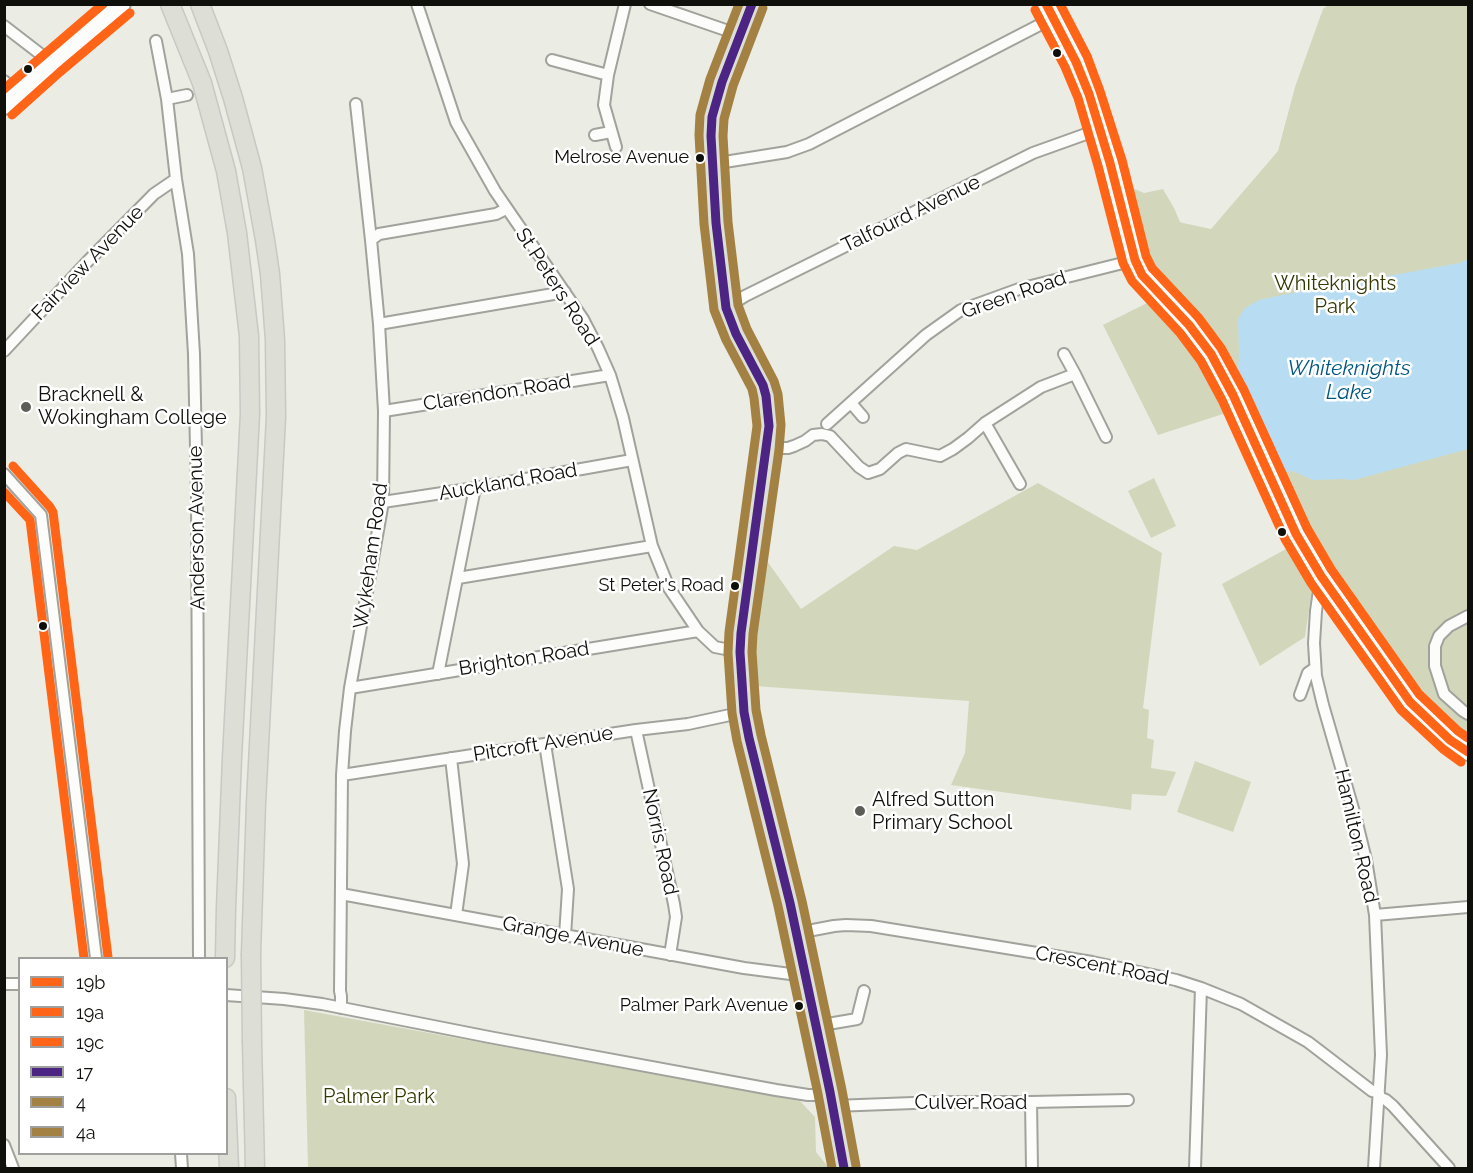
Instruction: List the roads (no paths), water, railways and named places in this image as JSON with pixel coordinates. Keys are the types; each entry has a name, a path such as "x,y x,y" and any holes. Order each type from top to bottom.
{"main road":[{"path":"170,4 202,83 226,171 240,254 249,336 250,414 232,758 225,957"},
{"path":"200,4 230,88 252,168 266,240 275,340 276,417 252,880 255,1168"},
{"path":"752,4 722,82 712,117 711,136 716,223 726,308 736,334 763,385 768,421 767,448 740,652 744,712 806,976 844,1168"},
{"path":"228,1145 229,1168"}],"street":[{"name":"St Peters Road","path":"417,4 456,122 506,209 583,319 610,375 623,418 652,546 669,588 698,631 715,647 740,652"},
{"path":"616,147 604,105 608,75 625,4"},
{"path":"650,4 740,35"},
{"path":"4,106 120,5"},
{"path":"712,164 787,152 809,144 1050,11 1076,62 1089,94 1135,260 1142,275 1189,325 1211,354 1296,534 1324,580 1410,702 1450,740 1468,752"},
{"path":"4,26 52,63"},
{"name":"Anderson Avenue","path":"156,41 167,99 176,179 188,254 194,354 198,508 199,957"},
{"path":"552,60 608,75"},
{"path":"4,81 18,94"},
{"path":"167,99 187,95"},
{"name":"Wykeham Road","path":"344,1009 340,992 342,775 345,731 350,688 383,502 384,411 379,324 356,104"},
{"name":"Talfourd Avenue","path":"726,308 745,296 1033,153 1100,129"},
{"path":"595,135 611,132"},
{"name":"Fairview Avenue","path":"4,351 154,194 176,179"},
{"path":"371,240 379,234 496,214 506,209"},
{"name":"Green Road","path":"827,424 926,335 961,310 1019,289 1135,260"},
{"path":"379,324 565,292"},
{"path":"1064,354 1106,437"},
{"path":"767,448 794,446 813,435 822,434 830,436 859,467 868,473 880,469 906,449 940,456 969,438 985,423 1041,387 1075,374"},
{"name":"Clarendon Road","path":"384,411 610,375"},
{"path":"851,403 863,417"},
{"path":"985,423 1020,484"},
{"name":"Auckland Road","path":"383,502 632,460"},
{"path":"4,474 40,515 96,957"},
{"path":"438,674 475,488"},
{"path":"458,578 652,546"},
{"name":"Hamilton Road","path":"1324,580 1319,590 1316,611 1315,668 1366,860 1375,915 1381,1055 1374,1168"},
{"path":"1468,616 1449,626 1438,636 1435,646 1435,666 1444,694 1468,714"},
{"name":"Brighton Road","path":"350,688 698,631"},
{"path":"1300,695 1308,673 1315,668"},
{"name":"Pitcroft Avenue","path":"342,775 688,724 744,712"},
{"name":"Norris Road","path":"636,730 674,904 675,917 670,955"},
{"path":"545,744 568,889 565,936"},
{"path":"451,758 462,864 456,915"},
{"name":"Grange Avenue","path":"341,894 670,955 806,976"},
{"path":"1375,915 1468,907"},
{"name":"Crescent Road","path":"797,937 813,930 834,926 871,926 1092,962 1176,980 1201,988 1241,1004 1308,1042 1393,1106 1449,1168"},
{"path":"1195,1168 1201,988"},
{"path":"816,1026 857,1019 864,991"},
{"path":"228,994 284,999 344,1009 489,1038 832,1099"},
{"name":"Culver Road","path":"832,1099 940,1102 1128,1100"},
{"path":"1031,1102 1032,1168"},
{"path":"4,1145 9,1162"}],"water":[{"name":"Whiteknights Lake","path":"1468,259 1468,449 1354,480 1313,480 1293,471 1285,472 1238,373 1238,319 1245,308 1259,300 1460,263"}],"place":[{"name":"Melrose Avenue","path":"700,158"},
{"name":"Bracknell & Wokingham College","path":"26,407"},
{"name":"St Peter's Road","path":"735,586"},
{"name":"Alfred Sutton Primary School","path":"860,811"},
{"name":"Palmer Park Avenue","path":"799,1006"}],"park label":[{"name":"Whiteknights Park","path":"1335,296"},
{"name":"Palmer Park","path":"379,1097"}]}
